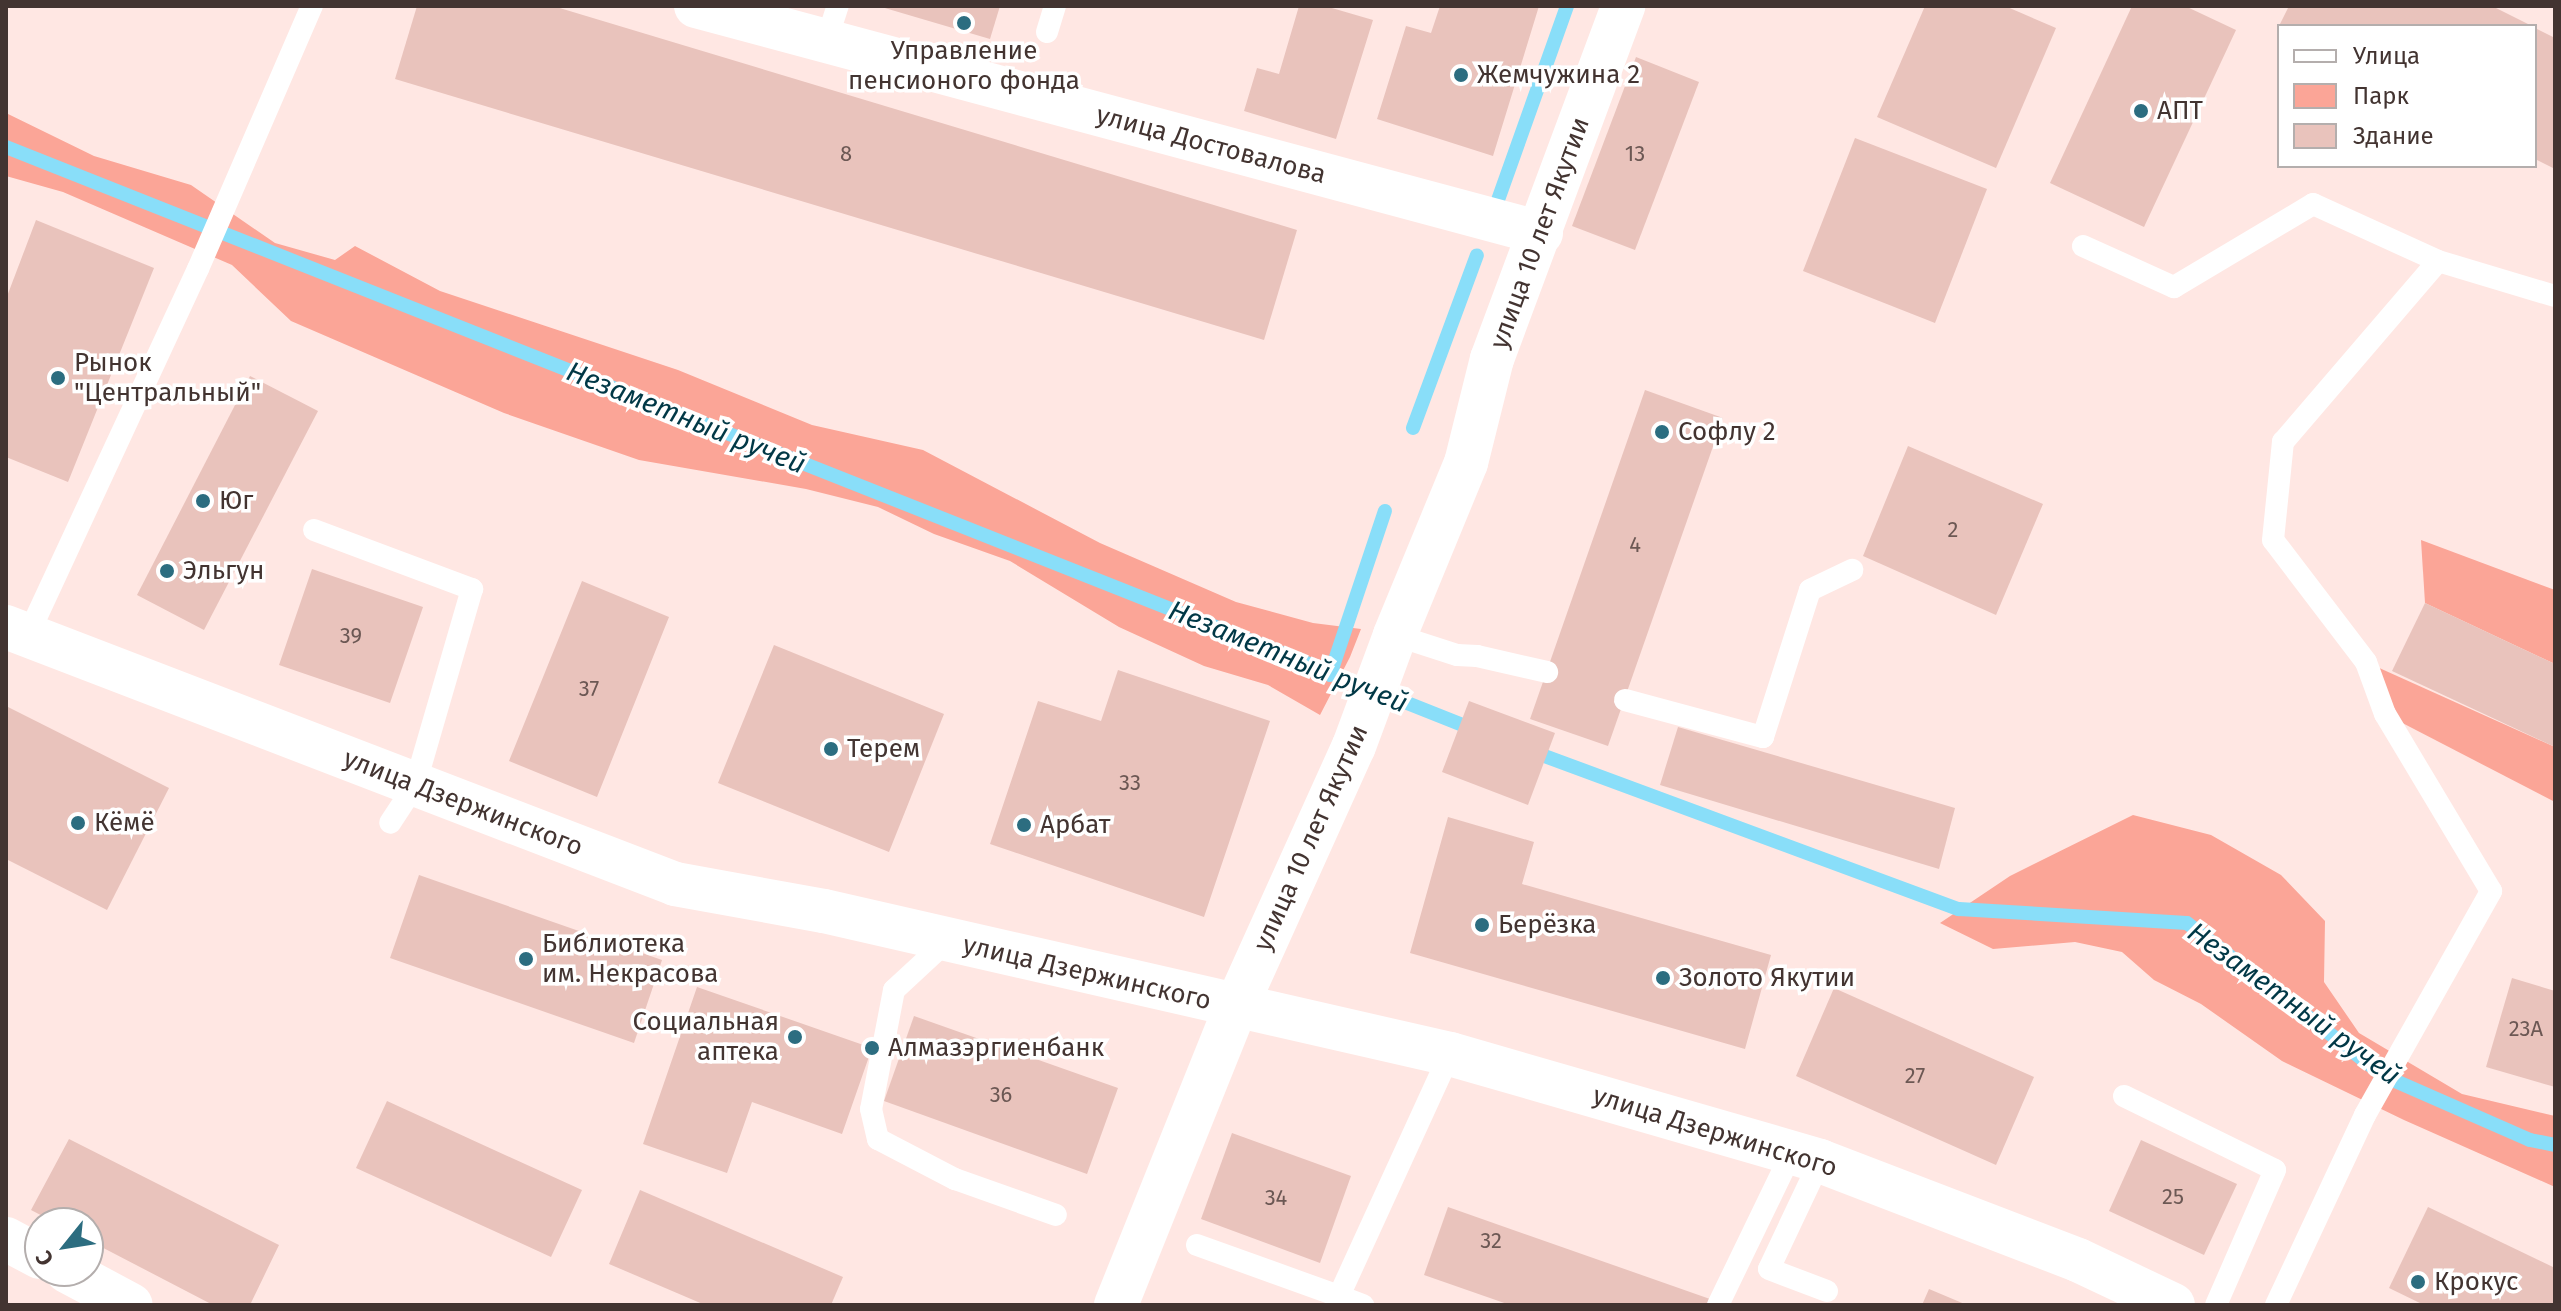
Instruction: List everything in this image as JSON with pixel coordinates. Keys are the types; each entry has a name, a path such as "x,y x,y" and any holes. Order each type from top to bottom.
{"street":[{"name":"улица Достовалова","path":"696,6 832,24 1541,233"},
{"name":"улица 10 лет Якутии","path":"1116,1305 1236,1007 1354,746 1395,635 1466,463 1492,359 1623,6"},
{"name":"улица Дзержинского","path":"17,631 675,884 824,911 1450,1054 1806,1158 2078,1260 2173,1305"},
{"path":"6,1239 24,1249"},
{"path":"97,1287 131,1305"}],"lane":[{"path":"17,631 198,269 312,6"},
{"path":"1047,32 1055,6"},
{"path":"2083,246 2174,287 2313,204 2438,261 2555,296"},
{"path":"2276,1305 2365,1115 2491,891 2385,714 2366,662 2273,540 2283,442 2438,261"},
{"path":"314,530 472,589 415,785 390,823"},
{"path":"1625,700 1763,737 1810,590 1852,570"},
{"path":"1395,635 1457,655 1477,656 1547,672"},
{"path":"947,941 894,990 871,1109 878,1139 955,1179 1056,1215"},
{"path":"1339,1296 1450,1054"},
{"path":"2124,1096 2275,1170 2216,1305"},
{"path":"1806,1158 1769,1269 1827,1291"},
{"path":"1718,1305 1806,1158"},
{"path":"1197,1245 1363,1305"}],"green space":[{"path":"6,113 94,156 191,185 275,243 335,260 355,246 440,291 678,370 812,425 923,450 1100,543 1236,602 1313,623 1361,629 1320,715 1268,685 1204,666 1119,627 1010,561 934,534 878,507 806,489 639,460 504,413 291,321 232,265 63,192 6,176"},
{"path":"2421,540 2555,590 2555,664 2425,603"},
{"path":"2366,662 2555,747 2555,802 2385,714"},
{"path":"2133,815 2211,835 2281,875 2325,921 2324,982 2359,1033 2462,1094 2555,1116 2555,1187 2404,1120 2282,1061 2201,1004 2154,980 2122,952 2075,942 1993,949 1940,923 2010,876"}],"building":[{"path":"417,6 553,6 1297,230 1264,340 395,79"},
{"name":"Управление пенсионого фонда","path":"878,6 1000,6 990,39"},
{"path":"1299,6 1325,6 1373,20 1336,139 1244,111 1257,68 1279,74"},
{"path":"1440,6 1539,6 1493,156 1377,119 1406,26 1431,33"},
{"path":"1925,6 2005,6 2056,28 1996,168 1877,117"},
{"name":"АПТ","path":"2132,6 2185,6 2236,30 2144,227 2050,183"},
{"path":"2289,6 2492,6 2528,24 2280,24"},
{"path":"2537,29 2555,38 2555,169 2537,160"},
{"path":"1636,57 1699,82 1635,250 1572,226"},
{"path":"1855,138 1987,189 1935,323 1803,271"},
{"name":"Рынок \"Центральный\"","path":"36,220 154,268 68,482 6,457 6,299"},
{"path":"250,376 318,411 204,630 137,595"},
{"path":"1645,390 1723,418 1608,746 1530,719"},
{"path":"1908,446 2043,504 1996,615 1863,556"},
{"path":"312,569 423,607 390,703 279,665"},
{"path":"582,581 669,617 597,797 509,761"},
{"path":"2425,603 2555,664 2555,747 2392,671"},
{"name":"Терем","path":"774,645 944,714 889,852 718,783"},
{"path":"1118,670 1270,721 1204,917 990,844 1038,701 1101,721"},
{"path":"1469,701 1555,733 1528,805 1442,772"},
{"name":"Кёмё","path":"6,706 169,788 107,910 6,859"},
{"path":"1678,727 1955,808 1939,869 1660,785"},
{"path":"1448,817 1534,842 1522,884 1771,955 1745,1049 1410,953"},
{"name":"Библиотека им. Некрасова","path":"419,875 662,960 634,1043 390,958"},
{"path":"2512,978 2555,991 2555,1087 2486,1067"},
{"path":"697,987 872,1048 842,1134 752,1102 727,1173 643,1144"},
{"path":"1834,988 2034,1077 1996,1165 1796,1076"},
{"path":"914,1016 1118,1088 1087,1174 884,1101"},
{"path":"387,1101 582,1190 551,1257 356,1168"},
{"path":"1232,1133 1351,1176 1320,1263 1201,1219"},
{"path":"69,1139 279,1245 250,1305 213,1305 104,1248 104,1207 33,1207"},
{"path":"2141,1140 2237,1184 2204,1255 2109,1211"},
{"path":"640,1190 843,1277 831,1305 705,1305 609,1264"},
{"path":"1448,1207 1710,1299 1708,1305 1510,1305 1424,1275"},
{"path":"2428,1207 2555,1268 2555,1305 2424,1305 2389,1288"},
{"path":"1929,1289 1967,1305 1922,1305"}],"waterway":[{"path":"1498,200 1567,6"},
{"name":"Незаметный ручей","path":"6,147 1478,731"},
{"path":"1413,428 1477,255"},
{"path":"1330,675 1385,511"},
{"name":"Незаметный ручей","path":"1531,751 1959,909 2187,923 2384,1076 2530,1140 2555,1145"}],"place":[{"name":"Управление пенсионого фонда","path":"964,23"},
{"name":"Жемчужина 2","path":"1461,75"},
{"name":"АПТ","path":"2141,111"},
{"name":"Рынок \"Центральный\"","path":"58,378"},
{"name":"Софлу 2","path":"1662,432"},
{"name":"Юг","path":"203,501"},
{"name":"Эльгун","path":"167,571"},
{"name":"Терем","path":"831,749"},
{"name":"Кёмё","path":"78,823"},
{"name":"Арбат","path":"1024,825"},
{"name":"Берёзка","path":"1482,925"},
{"name":"Библиотека им. Некрасова","path":"526,959"},
{"name":"Золото Якутии","path":"1663,978"},
{"name":"Социальная аптека","path":"795,1037"},
{"name":"Алмазэргиенбанк","path":"872,1048"},
{"name":"Крокус","path":"2418,1282"}]}
